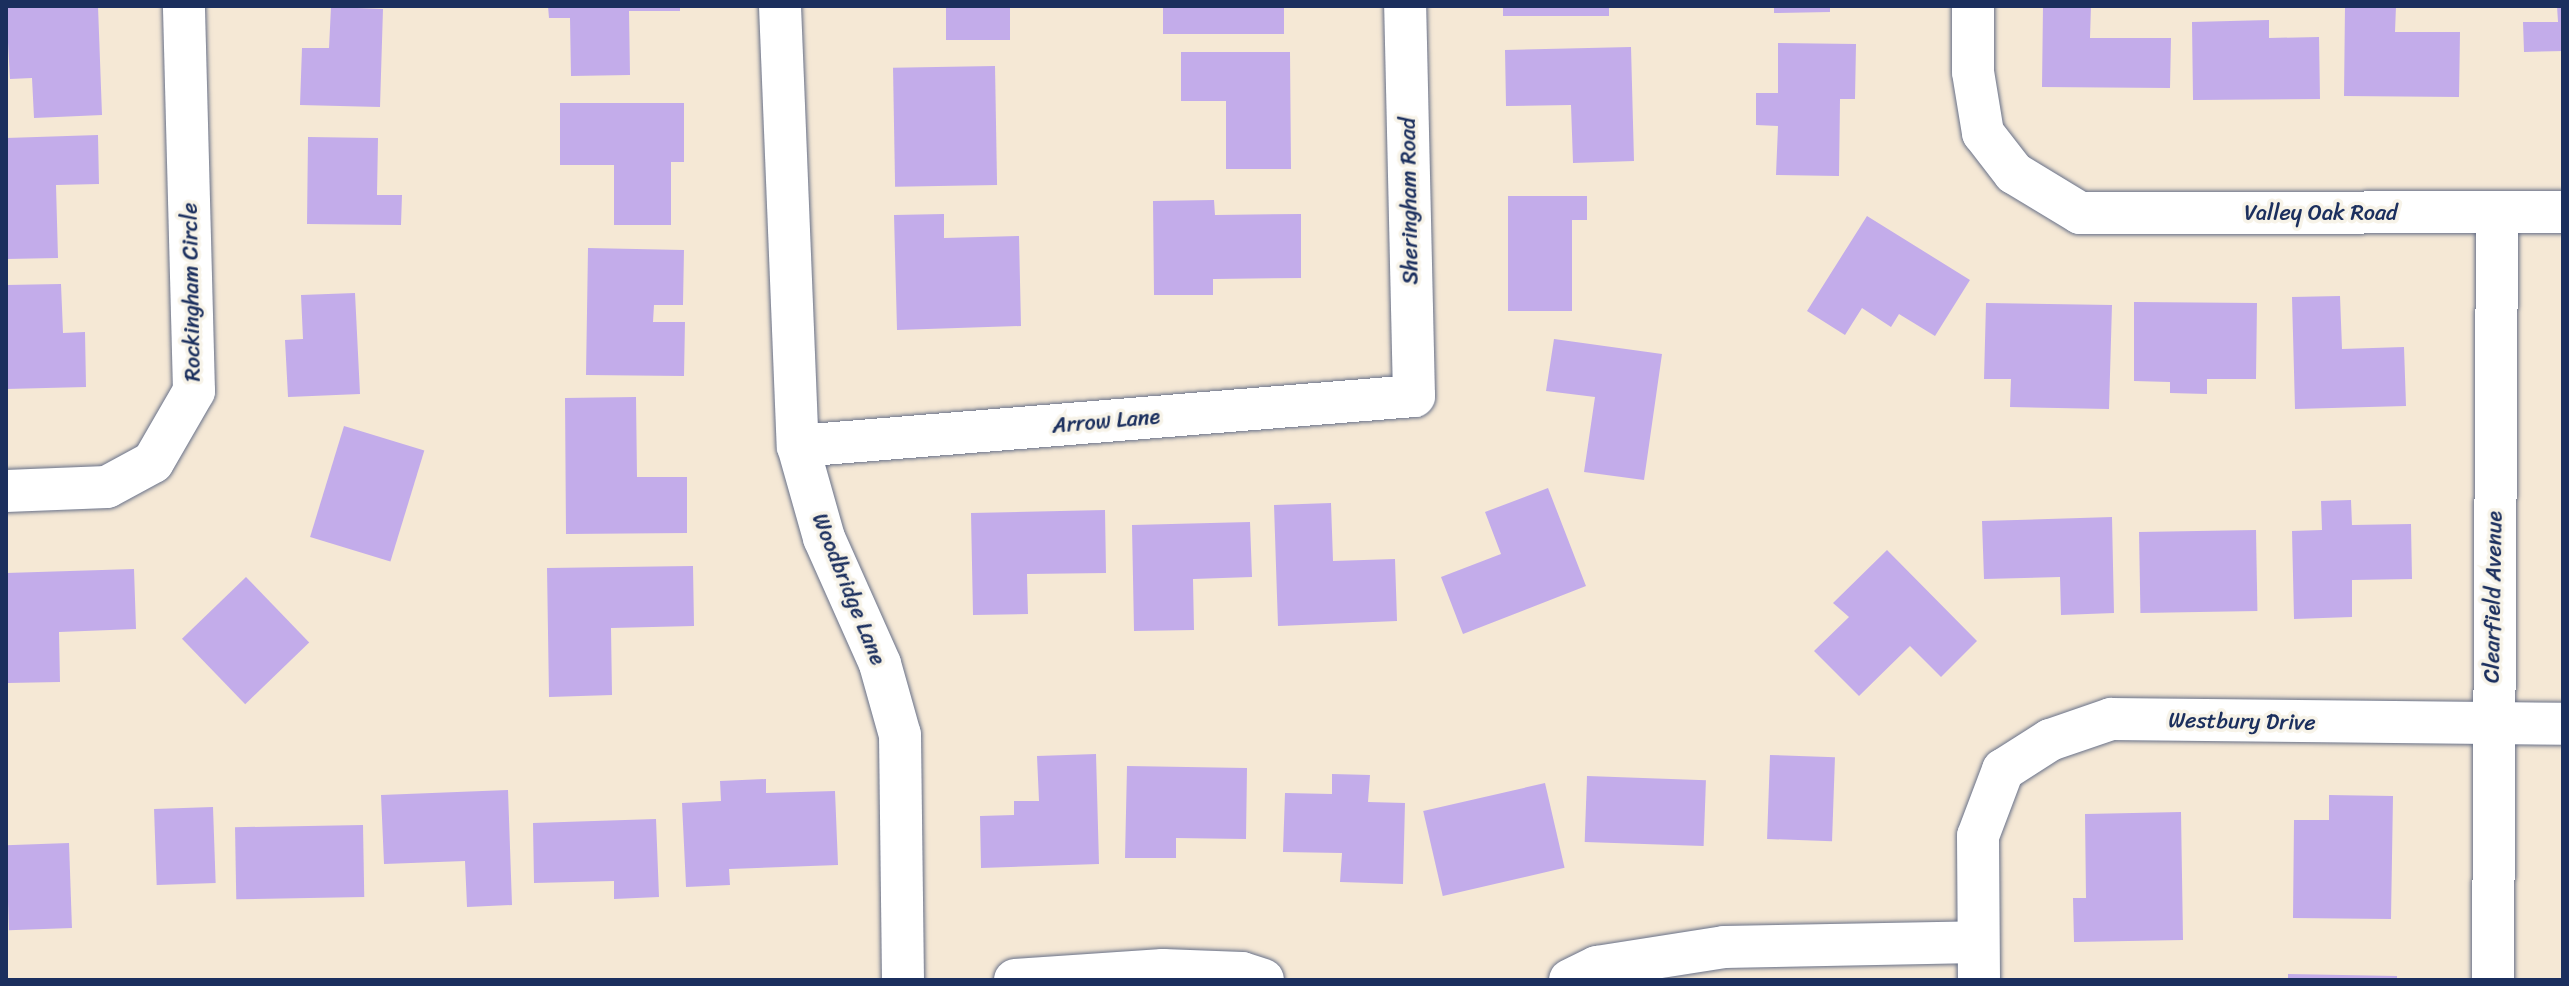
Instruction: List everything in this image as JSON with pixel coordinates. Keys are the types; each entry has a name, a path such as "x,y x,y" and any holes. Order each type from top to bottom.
{"street":[{"name":"Rockingham Circle","path":"6,491 107,487 153,462 194,391 184,6"},
{"name":"Woodbridge Lane","path":"780,6 798,446 824,538 880,664 900,735 903,980"},
{"name":"Sheringham Road","path":"1405,6 1414,396"},
{"name":"Valley Oak Road","path":"1973,6 1973,72 1983,133 2014,173 2080,213 2563,212"},
{"name":"Clearfield Avenue","path":"2493,980 2491,725 2497,213"},
{"name":"Arrow Lane","path":"798,446 1414,396"},
{"name":"Westbury Drive","path":"1978,961 1978,836 2003,770 2050,740 2111,719 2563,724"},
{"path":"1570,980 1597,967 1724,947 1978,961"},
{"path":"1015,980 1163,970 1242,973 1263,980"}],"building":[{"path":"6,6 98,6 102,115 34,118 32,78 10,79"},
{"path":"548,6 680,6 680,11 629,11 630,75 571,76 570,18 549,18"},
{"path":"946,6 1010,6 1010,40 946,40"},
{"path":"1163,6 1284,6 1284,34 1163,34"},
{"path":"1503,6 1609,6 1609,16 1503,16"},
{"path":"1774,6 1830,6 1830,12 1774,13"},
{"path":"2043,6 2091,6 2090,38 2171,38 2170,88 2042,87"},
{"path":"2345,6 2396,6 2395,32 2460,32 2459,97 2344,96"},
{"path":"2557,6 2563,6 2563,51 2524,52 2523,22 2558,22"},
{"path":"331,7 383,9 380,107 300,105 302,48 329,48"},
{"path":"2269,20 2269,38 2319,37 2320,99 2193,100 2192,22"},
{"path":"1778,43 1856,44 1855,99 1840,99 1839,176 1776,175 1778,126 1756,125 1756,93 1778,93"},
{"path":"1631,47 1634,161 1573,163 1571,105 1506,106 1505,50"},
{"path":"1181,52 1290,52 1291,169 1226,169 1226,101 1181,101"},
{"path":"995,66 997,185 895,187 893,68"},
{"path":"560,103 684,103 684,162 671,162 671,225 614,225 614,165 560,165"},
{"path":"98,135 99,184 56,185 58,258 6,259 6,138"},
{"path":"308,137 378,138 377,195 402,195 401,225 307,224"},
{"path":"1508,196 1587,196 1587,220 1572,220 1572,311 1508,311"},
{"path":"1214,200 1215,215 1301,214 1301,278 1213,279 1213,295 1154,295 1153,201"},
{"path":"944,214 944,238 1019,236 1021,326 897,330 894,215"},
{"path":"1867,216 1970,280 1935,336 1899,314 1891,327 1862,308 1845,335 1807,311"},
{"path":"588,248 684,250 683,305 654,305 653,322 685,322 684,376 586,375"},
{"path":"61,284 63,333 85,332 86,387 6,389 6,285"},
{"path":"355,293 360,394 288,397 285,340 303,339 301,295"},
{"path":"2340,296 2342,349 2404,347 2406,406 2295,409 2292,297"},
{"path":"2134,302 2257,303 2256,379 2207,379 2207,394 2170,393 2170,382 2134,381"},
{"path":"1986,303 2112,305 2109,409 2010,407 2011,379 1984,379"},
{"path":"1554,339 1662,354 1644,480 1584,472 1595,397 1546,391"},
{"path":"636,397 637,477 687,477 687,533 566,534 565,398"},
{"path":"344,426 424,451 390,561 310,537"},
{"path":"1548,488 1586,586 1463,634 1441,577 1501,554 1485,512"},
{"path":"2351,500 2352,525 2411,524 2412,579 2352,580 2352,617 2294,619 2292,531 2322,530 2321,501"},
{"path":"1331,503 1333,561 1395,559 1397,621 1278,626 1274,505"},
{"path":"1105,510 1106,573 1027,574 1028,614 973,615 971,513"},
{"path":"2112,517 2114,613 2061,615 2060,577 1984,579 1982,521"},
{"path":"1250,522 1252,577 1193,579 1194,630 1134,631 1132,525"},
{"path":"2256,530 2257,611 2140,613 2139,532"},
{"path":"1887,550 1977,641 1941,677 1910,646 1859,696 1814,651 1849,617 1833,603"},
{"path":"693,566 694,626 611,628 612,695 549,697 547,568"},
{"path":"134,569 136,629 59,632 60,682 8,683 6,573"},
{"path":"246,577 309,642 245,704 182,639"},
{"path":"1096,754 1099,864 981,868 980,816 1014,815 1014,801 1039,801 1037,756"},
{"path":"1770,755 1835,757 1832,841 1767,839"},
{"path":"1127,766 1247,768 1246,839 1176,838 1176,858 1125,858"},
{"path":"1332,774 1370,775 1368,802 1405,803 1403,884 1340,882 1342,853 1283,852 1285,793 1332,794"},
{"path":"1587,776 1706,780 1704,846 1585,842"},
{"path":"766,779 766,793 835,791 838,865 729,869 730,885 686,887 682,803 721,801 720,781"},
{"path":"1545,783 1565,868 1443,896 1423,811"},
{"path":"508,790 512,905 467,907 465,861 384,864 381,795"},
{"path":"2329,795 2393,796 2391,919 2293,918 2294,820 2329,820"},
{"path":"213,807 216,883 157,885 154,809"},
{"path":"2181,812 2183,940 2074,942 2073,898 2086,898 2085,814"},
{"path":"656,819 659,897 614,899 614,881 534,883 533,823"},
{"path":"363,825 364,897 236,899 235,827"},
{"path":"69,843 72,928 9,930 6,845"},
{"path":"2288,974 2397,976 2397,980 2288,980"}]}
